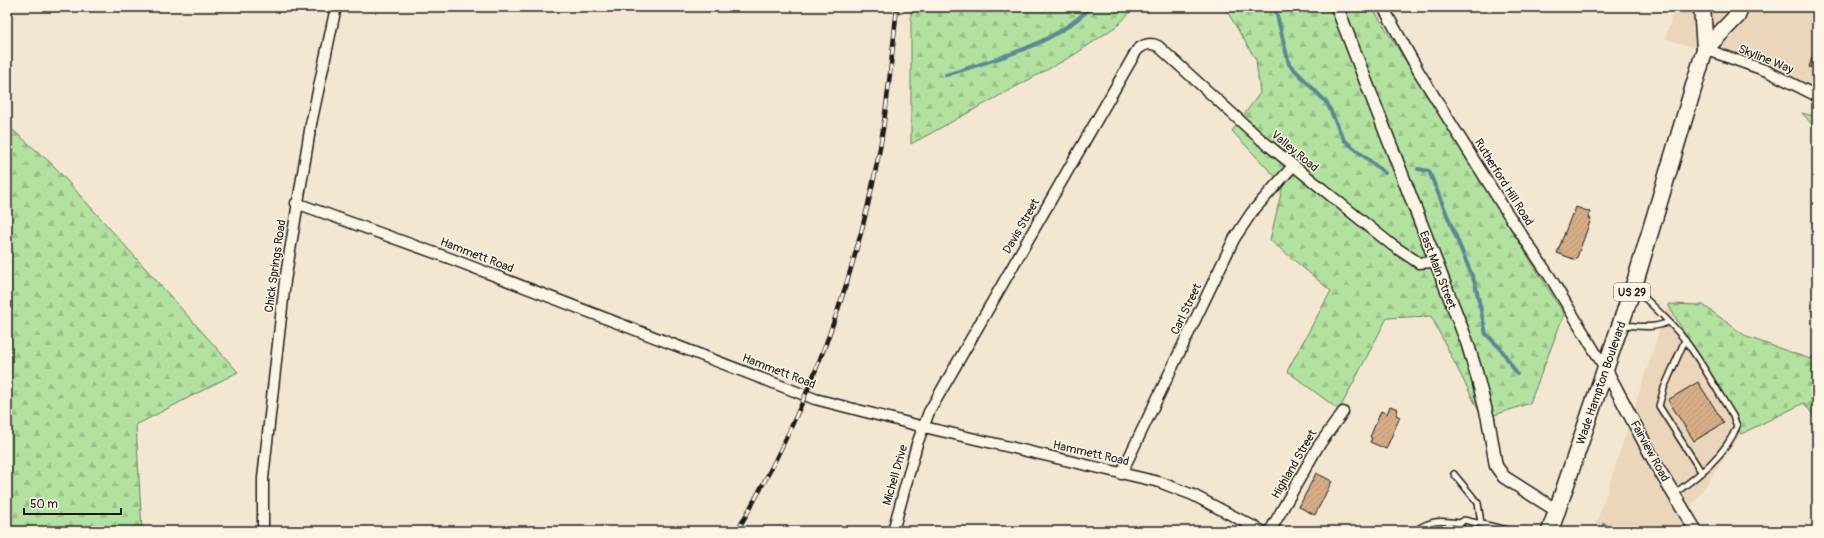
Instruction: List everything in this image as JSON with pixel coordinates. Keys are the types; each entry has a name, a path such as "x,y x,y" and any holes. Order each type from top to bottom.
{"main road":[{"name":"Wade Hampton Boulevard","path":"1550,531 1634,288 1705,49 1702,7"},
{"name":"Wade Hampton Boulevard","path":"1705,49 1737,16 1740,7"}],"street":[{"name":"Chick Springs Road","path":"263,531 263,478 285,281 296,203 310,124 336,7"},
{"name":"East Main Street","path":"1338,7 1476,372 1488,419 1496,466 1504,477 1556,510"},
{"name":"Rutherford Hill Road","path":"1383,7 1419,72 1500,202 1552,280 1606,370"},
{"name":"Valley Road","path":"1148,44 1158,46 1292,167 1392,246 1419,263 1435,262"},
{"name":"Davis Street","path":"924,427 929,412 1137,50 1142,45 1148,44"},
{"name":"Skyline Way","path":"1705,49 1767,71 1817,96"},
{"name":"Carl Street","path":"1121,474 1234,239 1252,212 1292,167"},
{"name":"Hammett Road","path":"296,203 449,258 815,399 924,427 1159,482 1176,488 1262,531"},
{"name":"Fairview Road","path":"1606,370 1658,468 1696,531"},
{"name":"Highland Street","path":"1270,531 1317,448 1343,412"},
{"name":"Michell Drive","path":"893,531 924,427"}],"lane":[{"path":"1634,288 1663,315 1685,340 1733,416 1737,426 1732,438 1702,473 1674,494"},
{"path":"1621,324 1650,327 1662,325 1668,322"},
{"path":"1685,340 1664,388 1659,406 1702,473"},
{"path":"1454,474 1478,503 1481,523"},
{"path":"1415,531 1429,522 1440,521 1460,523 1464,520 1512,531"},
{"path":"1460,523 1460,526 1465,531"}],"shaded area":[{"path":"1675,7 1817,7 1817,99 1739,60 1665,39"},
{"path":"1668,304 1741,434 1683,519 1690,531 1594,531"}],"green space":[{"path":"911,7 1135,7 1118,25 1074,55 911,144"},
{"path":"1222,7 1372,7 1564,314 1530,403 1483,419 1431,316 1387,318 1339,410 1287,371 1331,291 1270,240 1283,185 1232,131 1260,93 1256,60 1228,13"},
{"path":"1802,113 1817,117 1817,130"},
{"path":"7,125 52,164 238,372 136,425 142,531 7,531"},
{"path":"1668,304 1703,305 1747,337 1810,359 1817,354 1817,420 1804,403 1741,434"}],"building":[{"path":"1817,42 1817,70 1809,67"},
{"path":"1576,207 1590,212 1588,218 1591,219 1576,260 1557,253"},
{"path":"1698,382 1724,423 1694,441 1668,400"},
{"path":"1390,406 1398,409 1396,415 1400,417 1386,449 1370,442 1372,438 1370,437 1381,411 1387,414"},
{"path":"1316,473 1332,481 1315,515 1299,507"}],"waterway":[{"path":"946,75 1023,50 1059,32 1091,7"},
{"path":"1275,7 1289,64 1327,103 1344,140 1385,173"},
{"path":"1418,169 1429,171 1475,283 1486,334 1501,349 1517,374"},
{"path":"1604,524 1609,531"}],"railway":[{"path":"737,531 762,486 806,393 825,346 857,248 870,198 880,148 888,95 897,7"}]}
